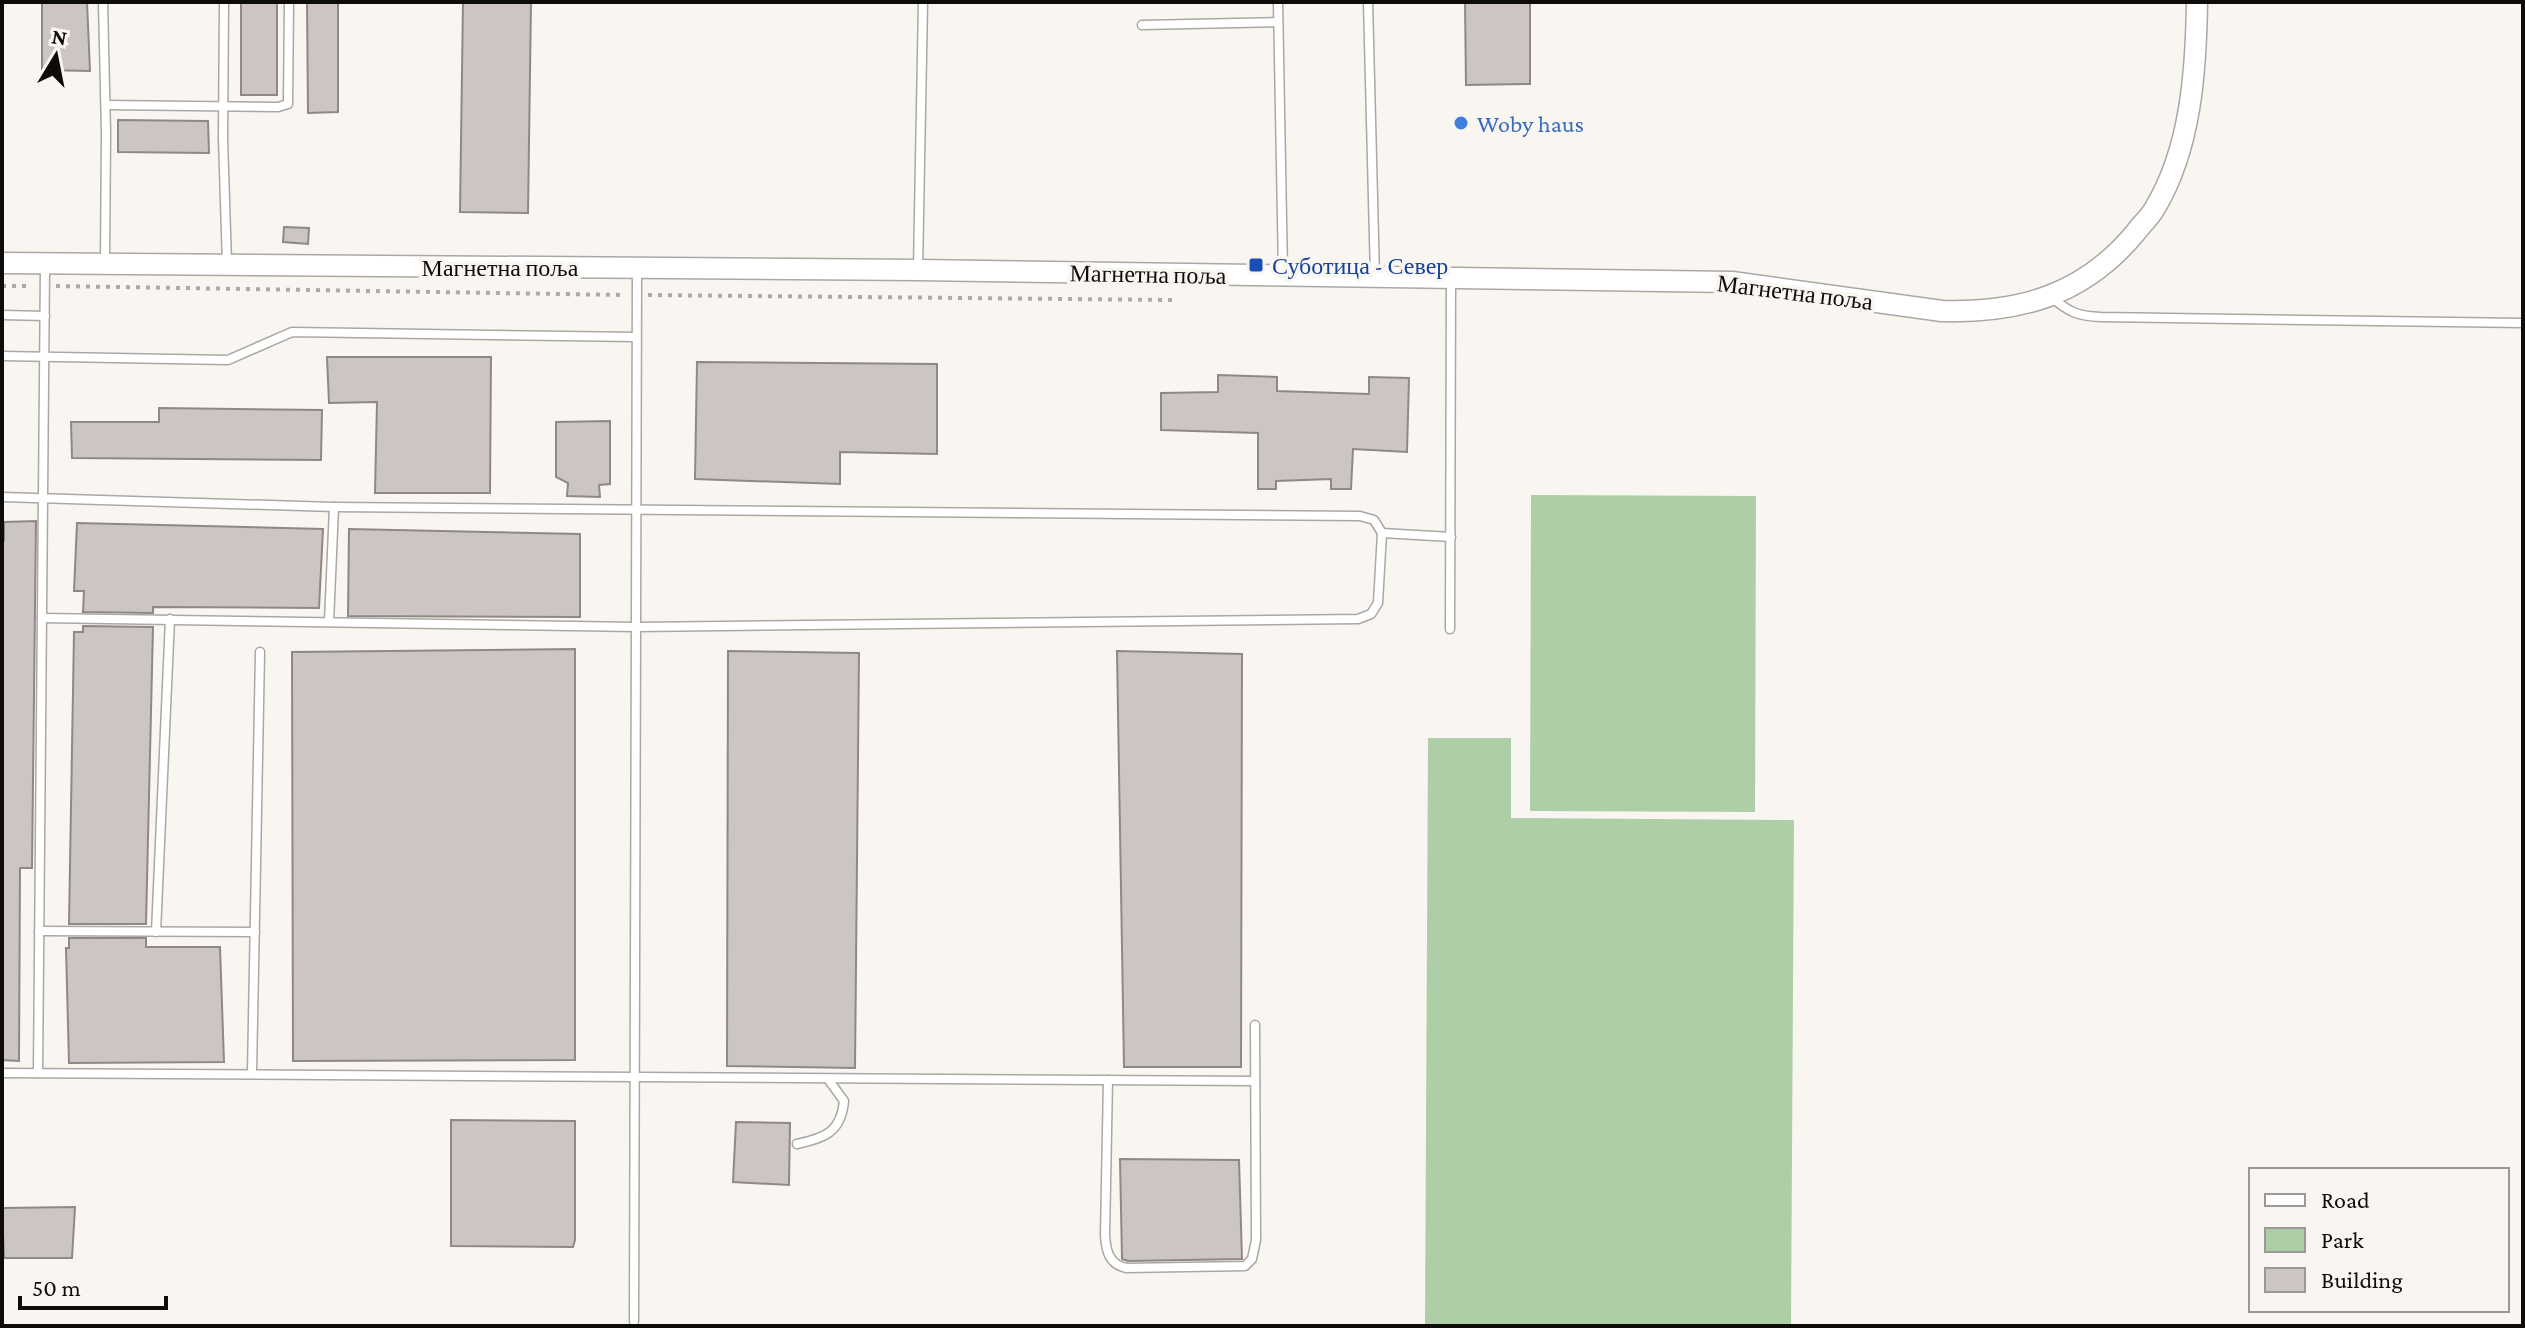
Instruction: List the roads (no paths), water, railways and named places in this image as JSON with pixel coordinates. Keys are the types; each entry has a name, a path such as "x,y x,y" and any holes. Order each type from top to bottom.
{"street":[{"name":"Магнетна поља","path":"2,263 918,270 1732,282 1942,311 1972,312 2017,306 2051,297 2080,282 2125,245 2155,209 2175,164 2189,110 2196,53 2197,2"}],"lane":[{"path":"103,2 105,263"},
{"path":"224,2 227,264"},
{"path":"106,105 278,107 288,104 289,2"},
{"path":"918,270 923,2"},
{"path":"1278,2 1283,276"},
{"path":"1368,2 1375,277"},
{"path":"1142,25 1278,22"},
{"path":"38,1073 46,263"},
{"path":"634,1321 637,268"},
{"path":"1450,629 1451,278"},
{"path":"2051,297 2066,310 2082,316 2523,323"},
{"path":"2,315 45,316"},
{"path":"2,356 228,360 292,332 636,337"},
{"path":"2,497 334,507 1360,516 1374,520 1382,533 1378,603 1371,614 1358,619 636,627 42,618"},
{"path":"329,622 334,507"},
{"path":"1382,533 1451,537"},
{"path":"156,932 170,619"},
{"path":"252,1073 260,652"},
{"path":"39,931 255,932"},
{"path":"1108,1080 1105,1235 1111,1259 1127,1268 1245,1266 1252,1259 1256,1240 1255,1025"},
{"path":"2,1073 1255,1081"},
{"path":"797,1144 819,1140 841,1118 844,1101 828,1079"}],"place":[{"name":"Woby haus","path":"1461,123"},
{"name":"Суботица - Север","path":"1256,265"}]}
